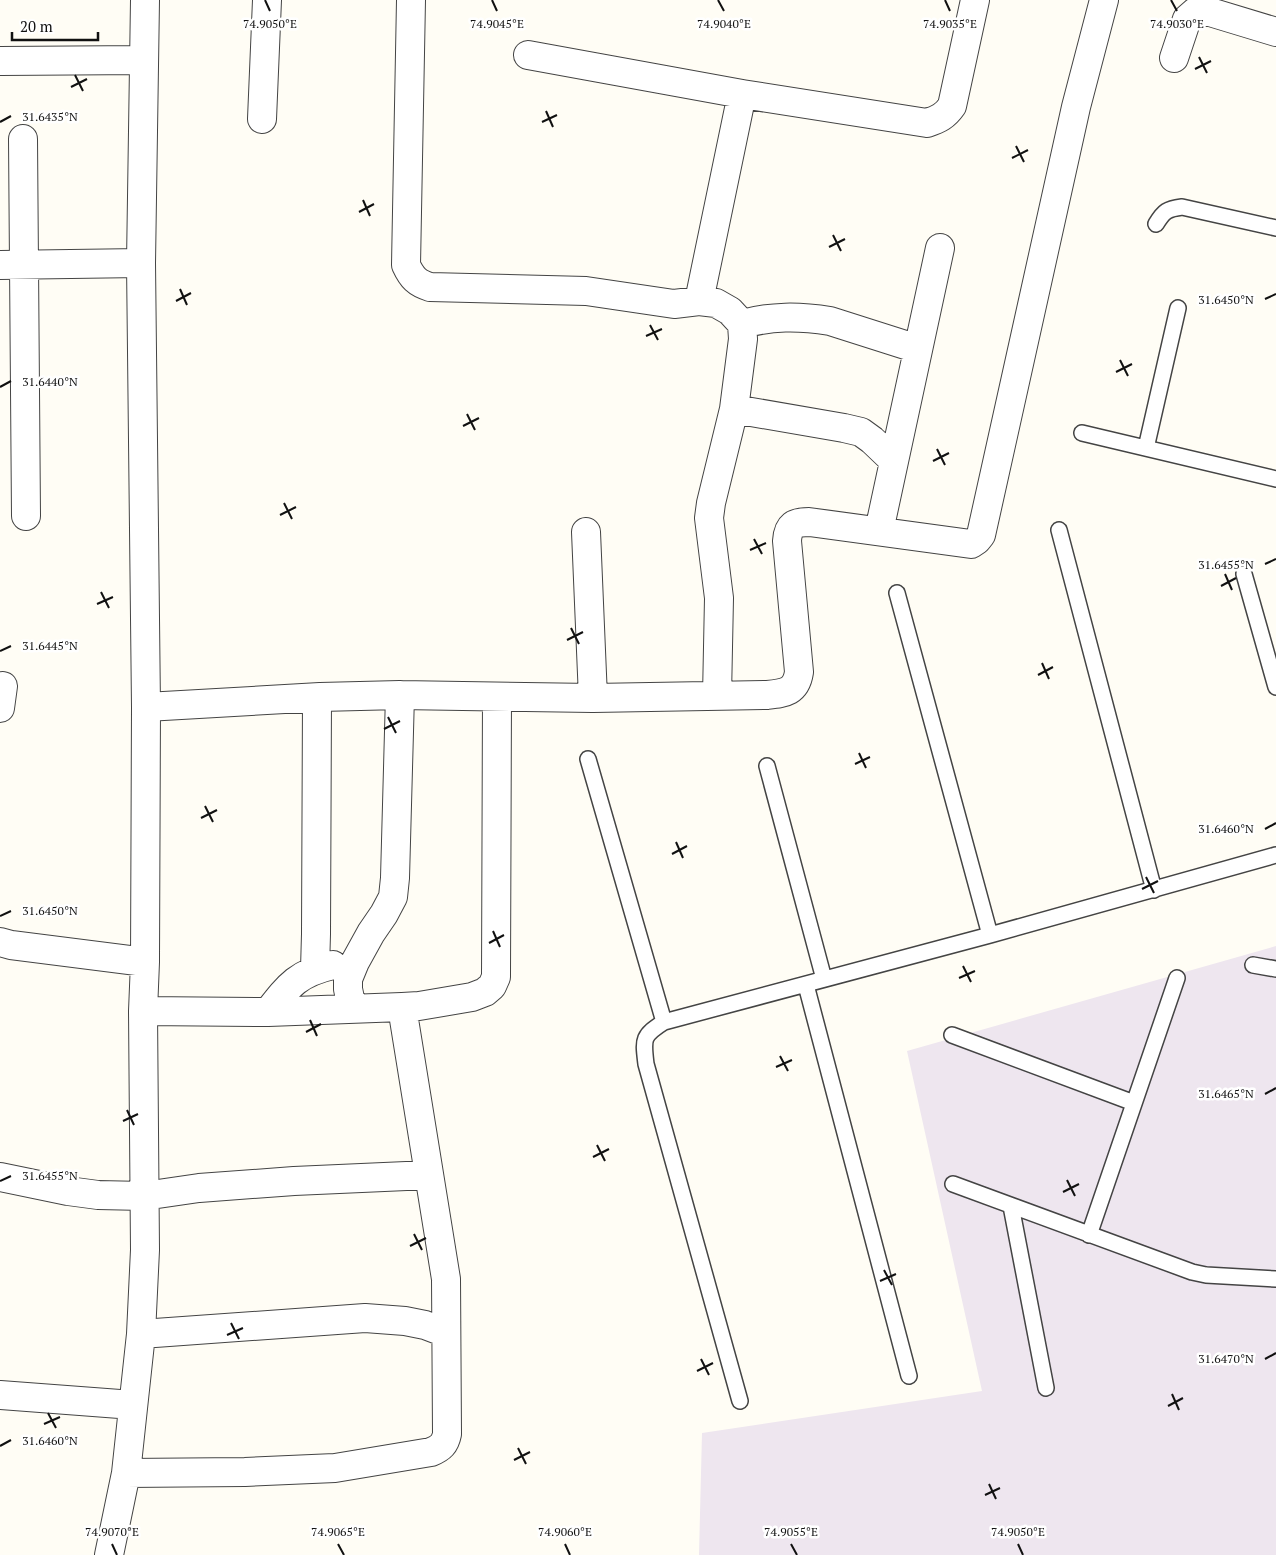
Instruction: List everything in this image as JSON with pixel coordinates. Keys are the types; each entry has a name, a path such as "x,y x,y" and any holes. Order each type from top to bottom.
{"street":[{"path":"110,1555 126,1473 141,1334 145,1250 143,1011 145,962 146,707 141,263 145,0"},
{"path":"262,120 267,0"},
{"path":"411,0 406,265 411,276 419,284 430,287 586,291 674,304 699,300 716,304 730,311 742,324 734,409 709,518 719,598 717,696"},
{"path":"528,55 742,94 927,122 938,119 946,114 952,106 975,0"},
{"path":"146,707 400,695 593,698 717,696 779,693 790,690 798,682 799,672 787,541 787,532 791,526 799,522 809,522 971,544 981,535 1076,107 1104,0"},
{"path":"1174,58 1188,19 1195,12 1210,12 1276,32"},
{"path":"0,61 144,60"},
{"path":"699,300 742,94"},
{"path":"23,139 12,265 26,516"},
{"path":"879,532 940,248"},
{"path":"12,265 141,263"},
{"path":"742,324 776,317 815,318 918,349"},
{"path":"734,409 860,432 872,440 894,461"},
{"path":"586,532 593,698"},
{"path":"352,1008 348,979 355,962 392,897 395,878 400,695"},
{"path":"143,1011 268,1012 419,1006 472,997 485,992 492,986 496,977 498,697"},
{"path":"315,969 317,698"},
{"path":"0,942 145,962"},
{"path":"268,1012 286,989 299,977 315,969 355,962"},
{"path":"126,1473 236,1472 335,1468 431,1452 439,1449 445,1443 447,1434 446,1279 402,1007"},
{"path":"0,1177 98,1195 144,1196 200,1188 429,1174"},
{"path":"141,1334 365,1318 405,1321 446,1334"},
{"path":"0,1395 133,1405"}],"lane":[{"path":"1156,224 1163,213 1171,208 1182,207 1276,228"},
{"path":"1146,448 1178,308"},
{"path":"1082,433 1276,479"},
{"path":"1059,530 1154,890"},
{"path":"1244,574 1276,687"},
{"path":"897,593 990,935"},
{"path":"588,759 664,1022"},
{"path":"767,766 824,980"},
{"path":"740,1401 646,1064 644,1045 648,1032 664,1022 990,935 1276,855"},
{"path":"1253,965 1276,969"},
{"path":"1089,1234 1177,978"},
{"path":"806,985 909,1376"},
{"path":"952,1035 1134,1102"},
{"path":"953,1184 1192,1272 1206,1275 1276,1279"},
{"path":"1011,1206 1046,1388"}],"shaded area":[{"path":"1276,946 1276,1555 699,1555 702,1433 982,1391 907,1051"}]}
